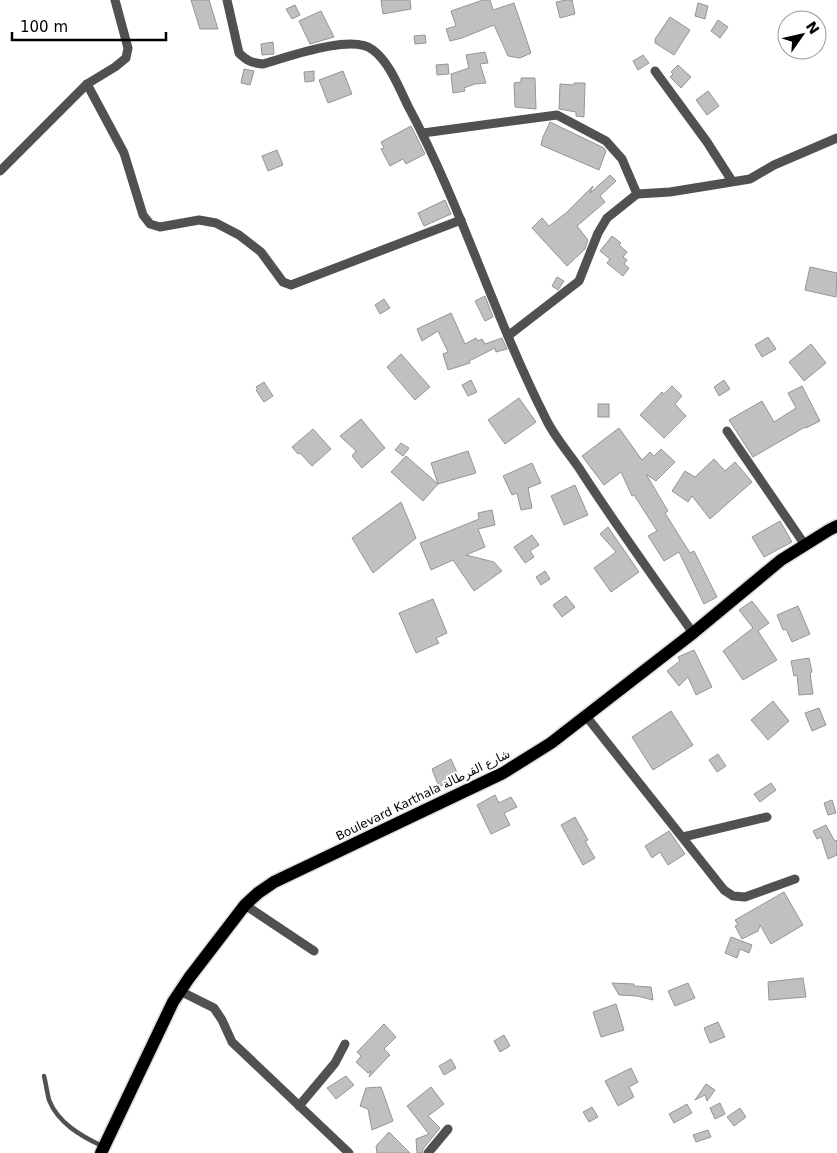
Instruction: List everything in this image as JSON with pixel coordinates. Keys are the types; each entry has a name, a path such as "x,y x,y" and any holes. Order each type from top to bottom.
{"main road":[{"name":"Boulevard Karthala شارع القرطالة","path":"102,1150 151,1045 180,991 245,905 258,893 274,882 503,773 551,743 782,560 837,526"}],"street":[{"path":"0,171 88,84 126,58 128,48 115,0"},
{"path":"227,0 239,53 252,63 263,64 332,45 356,43 372,48 384,61 423,133 508,336 547,421 606,511 693,632"},
{"path":"655,72 707,142 732,180"},
{"path":"88,84 124,153 143,215 150,224 160,227 199,220 216,223 239,235 261,252 283,282 291,285 461,220"},
{"path":"423,133 556,115 606,141 622,159 637,194"},
{"path":"508,336 579,281 598,233 607,218 637,194 670,192 732,180 750,179 774,165 837,138"},
{"path":"727,431 805,545"},
{"path":"586,716 724,890 734,896 745,897 795,880"},
{"path":"683,837 767,817"},
{"path":"245,905 314,951"},
{"path":"180,991 214,1008 232,1042 349,1153"},
{"path":"299,1106 335,1062 345,1044"},
{"path":"428,1153 448,1130"}],"lane":[{"path":"44,1076 49,1100 58,1116 79,1135 102,1150"}],"building":[{"path":"191,0 209,0 218,29 200,29"},
{"path":"381,0 410,0 411,9 383,14"},
{"path":"483,0 490,0 493,10 514,3 531,53 520,58 508,56 494,25 450,41 446,29 456,26 451,11"},
{"path":"572,0 575,14 560,18 556,2"},
{"path":"698,3 708,6 705,19 695,16"},
{"path":"295,5 300,15 292,19 286,9"},
{"path":"321,11 334,37 310,44 299,21"},
{"path":"670,17 690,30 674,55 655,43 655,39"},
{"path":"718,20 728,27 720,38 711,31"},
{"path":"425,35 426,43 415,44 414,36"},
{"path":"273,42 274,54 262,55 261,44"},
{"path":"485,52 488,63 480,64 486,83 475,84 464,88 465,91 453,93 451,74 469,68 466,55"},
{"path":"643,55 649,63 638,70 633,61"},
{"path":"448,64 449,74 437,75 436,65"},
{"path":"678,65 691,77 681,88 670,77 673,74 671,72"},
{"path":"244,69 254,71 250,85 241,83"},
{"path":"314,71 314,81 305,82 304,72"},
{"path":"343,71 352,94 328,103 319,80"},
{"path":"521,78 535,78 536,109 515,107 514,83 521,82"},
{"path":"574,83 585,83 584,117 576,116 576,112 559,109 560,84 574,85"},
{"path":"708,91 719,106 707,115 696,100"},
{"path":"550,122 604,148 606,151 599,170 541,145"},
{"path":"411,126 425,154 406,164 403,159 390,166 381,149 384,148 381,142"},
{"path":"277,150 283,165 268,171 262,156"},
{"path":"610,175 616,181 600,196 605,202 577,226 588,240 585,249 567,266 532,228 542,218 549,226 566,213 593,186 590,193"},
{"path":"445,200 451,214 424,226 418,213"},
{"path":"612,236 621,243 619,245 627,252 623,257 627,260 624,264 629,268 623,276 607,263 610,259 600,251"},
{"path":"810,267 837,273 836,297 805,290"},
{"path":"557,277 564,281 558,290 552,286"},
{"path":"485,296 493,317 485,321 475,301"},
{"path":"384,299 390,308 380,314 375,305"},
{"path":"451,313 465,344 476,338 478,341 482,339 485,344 502,338 507,349 496,352 495,348 469,361 470,363 448,370 443,354 448,352 438,331 422,341 417,329"},
{"path":"768,337 776,349 762,357 755,345"},
{"path":"811,344 826,363 804,381 789,362"},
{"path":"401,354 430,387 415,400 387,367"},
{"path":"471,380 477,392 468,396 462,385"},
{"path":"724,380 730,389 719,396 714,387"},
{"path":"264,382 273,396 264,402 256,387"},
{"path":"672,386 682,396 675,404 686,416 664,438 640,415 662,392 664,394"},
{"path":"802,386 820,421 805,427 753,457 729,420 762,401 774,422 796,408 788,393"},
{"path":"519,398 536,422 505,444 488,420"},
{"path":"598,404 609,404 609,417 598,417"},
{"path":"361,419 385,448 362,468 352,456 356,451 340,436"},
{"path":"619,428 642,460 650,452 654,456 661,449 675,462 656,481 646,474 668,511 665,513 690,553 694,551 717,597 704,604 679,552 664,561 648,536 657,531 634,495 632,496 621,472 604,485 582,456"},
{"path":"313,429 331,449 312,466 292,447"},
{"path":"401,443 409,448 403,456 395,450"},
{"path":"468,451 476,473 438,484 431,463"},
{"path":"406,456 438,484 423,501 391,472"},
{"path":"714,459 725,471 735,462 752,482 710,519 692,496 688,502 672,491 685,471 695,477"},
{"path":"532,463 541,483 528,488 532,508 521,510 517,493 512,495 503,476"},
{"path":"575,485 588,515 564,525 551,496"},
{"path":"401,502 416,538 373,573 352,538"},
{"path":"492,510 495,525 478,529 485,547 466,555 494,562 502,571 474,591 453,560 431,570 420,543 479,519 478,513"},
{"path":"780,521 792,542 764,557 752,537"},
{"path":"608,527 639,572 611,592 594,568 616,552 600,534"},
{"path":"532,535 539,545 530,551 534,557 525,563 514,547"},
{"path":"545,571 550,579 541,585 536,577"},
{"path":"566,596 575,607 562,617 553,605"},
{"path":"433,599 447,633 436,638 439,643 416,653 399,613"},
{"path":"752,601 769,623 758,631 777,660 743,680 723,651 753,628 739,610"},
{"path":"798,606 810,634 792,642 786,629 783,630 777,615"},
{"path":"694,650 712,687 696,695 688,677 679,686 667,671 680,661 678,657"},
{"path":"809,658 813,694 799,695 797,675 794,676 791,661"},
{"path":"773,701 789,721 768,740 751,720"},
{"path":"819,708 826,725 812,731 805,713"},
{"path":"671,711 693,745 653,770 632,737"},
{"path":"718,754 726,766 717,772 709,760"},
{"path":"451,759 459,777 439,787 432,769"},
{"path":"771,783 776,790 760,802 754,794"},
{"path":"495,795 499,803 511,797 517,807 504,813 510,825 491,834 477,805"},
{"path":"832,800 836,813 828,815 824,803"},
{"path":"575,817 588,840 585,841 595,858 583,865 561,825"},
{"path":"826,825 834,840 837,841 837,855 828,859 821,837 817,839 813,831"},
{"path":"669,831 685,854 668,865 660,852 652,858 645,846"},
{"path":"784,892 803,925 771,944 760,925 758,931 742,939 735,926 738,925 735,920"},
{"path":"731,937 752,945 749,953 740,949 737,958 725,953"},
{"path":"803,978 806,997 769,1000 768,982"},
{"path":"612,983 651,987 653,1000 637,996 619,995"},
{"path":"688,983 695,998 675,1006 668,991"},
{"path":"616,1004 624,1030 601,1037 593,1012"},
{"path":"718,1022 725,1037 710,1043 704,1028"},
{"path":"384,1024 396,1037 384,1049 390,1055 369,1077 371,1071 368,1073 356,1062 361,1056 357,1052"},
{"path":"504,1035 510,1046 500,1052 494,1041"},
{"path":"451,1059 456,1068 444,1075 439,1066"},
{"path":"631,1068 638,1082 629,1087 634,1097 618,1106 605,1081"},
{"path":"346,1076 354,1085 336,1099 327,1088"},
{"path":"706,1084 715,1090 707,1101 705,1095 695,1100"},
{"path":"381,1087 393,1121 372,1130 368,1109 360,1106 366,1088"},
{"path":"431,1087 444,1104 428,1116 440,1128 423,1149 422,1153 417,1153 416,1139 429,1134 407,1106"},
{"path":"720,1103 725,1114 715,1119 710,1108"},
{"path":"687,1104 692,1113 674,1123 669,1114"},
{"path":"592,1107 598,1117 589,1122 583,1112"},
{"path":"740,1108 746,1117 734,1126 727,1117"},
{"path":"708,1130 711,1137 696,1142 693,1135"},
{"path":"389,1132 410,1153 377,1153 376,1146"}]}
